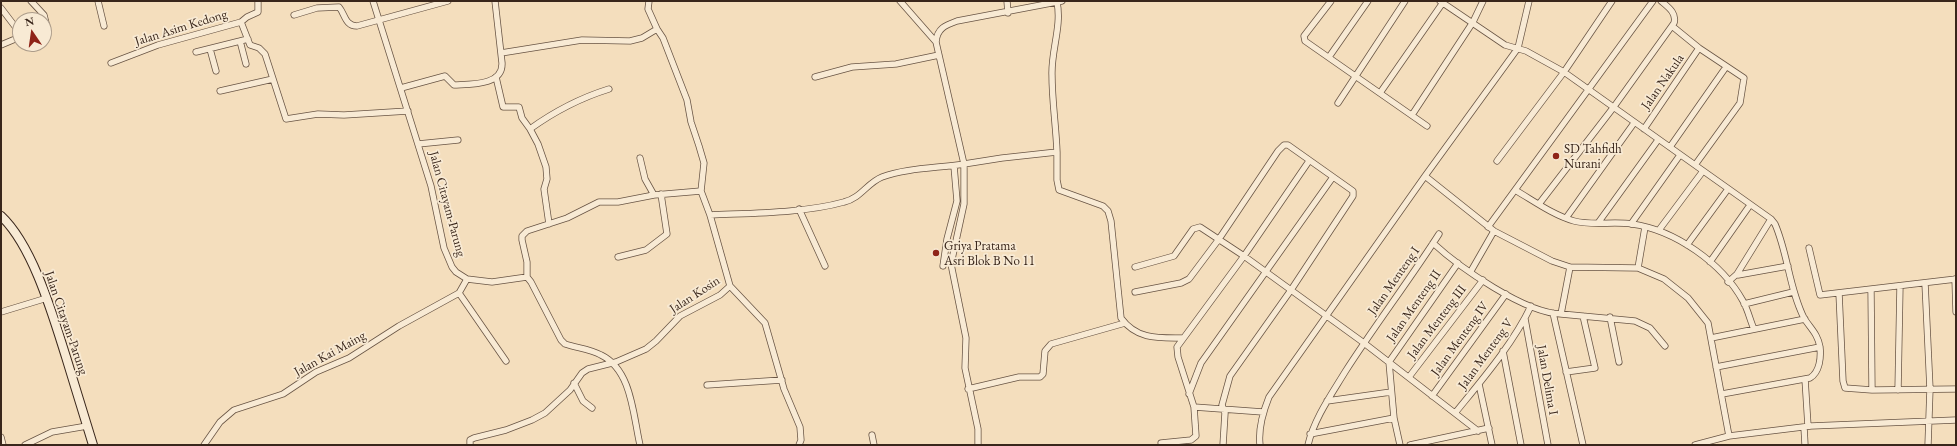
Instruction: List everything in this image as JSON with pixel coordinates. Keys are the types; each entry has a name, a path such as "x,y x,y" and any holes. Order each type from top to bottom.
{"main road":[{"name":"Jalan Citayam-Parung","path":"1,216 15,233 32,264 47,298 93,445"}],"street":[{"path":"31,1 41,12"},
{"path":"98,1 104,26"},
{"path":"242,22 244,18 258,12 258,1"},
{"name":"Jalan Citayam-Parung","path":"373,1 377,19 401,88 431,186 444,248 456,272 467,279"},
{"path":"294,15 317,8 334,6 339,7 347,21 353,26 448,1"},
{"path":"401,88 444,76 454,85 487,82 496,77 501,72 502,67 495,1"},
{"path":"640,445 625,380 613,362 597,353 565,344 561,340 527,277 527,262 522,236 531,230 567,218 599,202 618,202 661,194 701,191 704,163 691,122 687,100 663,38 648,9 649,1"},
{"path":"900,1 936,42"},
{"path":"1007,1 1008,13"},
{"path":"1330,1 1304,38 1305,41 1427,126"},
{"path":"1329,57 1368,1"},
{"path":"1338,103 1405,1"},
{"path":"1412,115 1473,22 1483,1"},
{"path":"1260,445 1263,412 1269,397 1425,176 1518,48 1529,1"},
{"path":"1497,161 1564,72 1612,1"},
{"path":"1488,227 1653,1"},
{"path":"1539,204 1613,108 1672,26 1675,16 1661,1"},
{"path":"978,445 978,430 968,389 965,368 966,338 951,264 964,204 964,164 936,42 939,31 949,24 1060,2 1053,50 1052,76 1057,152 1057,180 1059,190 1103,206 1108,211 1111,221 1122,318 1125,323 1138,333 1148,337 1183,338"},
{"path":"1380,93 1443,2 1505,45 1518,48 1564,72 1771,219 1778,230 1788,266 1793,292 1805,319 1814,330 1820,347 1820,358 1815,374 1810,378 1722,394"},
{"path":"1,8 12,22"},
{"name":"Jalan Asim Kedong","path":"111,63 158,46 242,22 250,45 259,48 265,54 286,119 318,114 344,115 408,110"},
{"path":"1672,26 1699,48 1744,78 1740,103 1695,165"},
{"path":"501,53 582,40 630,41 642,38 657,29"},
{"path":"196,52 248,39"},
{"path":"1,45 12,40"},
{"path":"240,41 246,64"},
{"name":"Jalan Nakula","path":"1644,129 1699,48"},
{"path":"210,49 216,71"},
{"path":"815,78 852,67 896,64 939,55"},
{"path":"1670,147 1726,67"},
{"path":"496,77 503,107 519,107 522,118 538,144 546,167 547,179 544,189 549,224"},
{"path":"220,91 273,79"},
{"path":"530,129 550,114 575,101 610,89"},
{"path":"1566,218 1634,123"},
{"path":"418,144 458,140"},
{"path":"1598,223 1658,140"},
{"path":"1135,292 1181,283 1189,279 1219,239 1282,146 1288,145 1351,189 1353,196 1291,290 1230,376 1222,405 1224,410 1223,445"},
{"path":"710,215 732,215 838,204 852,200 883,177 897,173 1002,158 1057,152"},
{"path":"1631,224 1680,155"},
{"path":"640,158 645,179 654,195"},
{"path":"1161,443 1194,438 1196,436 1194,407 1189,395 1177,352 1178,346 1244,256 1309,161"},
{"path":"943,266 947,239 957,201 954,166"},
{"path":"1659,230 1703,171"},
{"path":"1425,176 1488,227 1552,261 1570,267 1638,268 1664,279 1688,298 1708,324 1722,394 1728,436"},
{"path":"1189,395 1201,363 1333,177"},
{"path":"1687,245 1728,189"},
{"path":"1515,190 1566,218 1576,221 1631,224 1659,230 1687,245 1710,262 1728,282 1744,304 1754,329"},
{"name":"Jalan Kosin","path":"470,445 470,440 474,438 512,428 545,413 564,396 582,373 588,369 613,362 652,345 680,316 720,295 730,286 710,215 701,191"},
{"path":"618,257 648,249 657,240 667,234 661,194"},
{"path":"1710,262 1750,205"},
{"path":"799,209 825,266"},
{"path":"1728,282 1737,274 1771,219"},
{"path":"1135,267 1174,256 1196,226 1244,256 1365,341 1389,362 1478,431"},
{"path":"1638,268 1644,227"},
{"path":"1471,271 1494,231"},
{"name":"Jalan Menteng I","path":"1308,445 1310,434 1327,401 1365,341 1439,234"},
{"path":"1433,243 1482,280 1531,306 1553,314 1641,322 1650,328 1665,346"},
{"path":"1809,248 1819,294 1955,279 1956,312"},
{"name":"Jalan Menteng II","path":"1389,362 1458,262"},
{"path":"1737,274 1788,266"},
{"path":"1561,314 1570,267"},
{"path":"506,361 459,294 467,279 492,282 527,277"},
{"name":"Jalan Menteng III","path":"1409,377 1482,280"},
{"path":"1925,283 1930,389 1928,445"},
{"path":"730,286 766,323 782,380 800,427 801,440 799,445"},
{"path":"1898,390 1900,286"},
{"path":"1871,289 1872,390"},
{"path":"1744,304 1793,292"},
{"path":"1839,293 1843,384 1845,388 1872,390 1956,389"},
{"name":"Jalan Kai Maing","path":"204,445 220,422 234,410 283,394 316,372 349,358 399,326 459,294"},
{"name":"Jalan Menteng IV","path":"1432,396 1506,294"},
{"path":"1,312 47,298"},
{"name":"Jalan Menteng V","path":"1455,413 1479,384 1503,351 1525,319 1531,306"},
{"path":"1553,314 1583,445"},
{"path":"1566,372 1595,368 1583,316"},
{"path":"1610,318 1619,362"},
{"name":"Jalan Delima I","path":"1525,319 1548,445"},
{"path":"1711,338 1805,319"},
{"path":"968,389 1019,377 1040,377 1042,374 1045,351 1051,344 1125,323"},
{"path":"1716,367 1820,347"},
{"path":"1503,351 1521,445"},
{"path":"1389,362 1394,418 1400,445"},
{"path":"1805,379 1808,426 1805,445"},
{"path":"707,385 782,380"},
{"path":"574,383 583,402 592,408"},
{"path":"1479,384 1492,445"},
{"path":"1327,401 1391,392"},
{"path":"1194,407 1263,412"},
{"path":"1310,434 1394,418"},
{"path":"1695,445 1728,436 1808,426 1956,420"},
{"path":"25,445 52,432 87,426"},
{"path":"1410,445 1489,428"},
{"path":"872,435 874,445"},
{"path":"1,437 3,445"}],"place":[{"name":"SD Tahfidh Nurani","path":"1556,156"},
{"name":"Griya Pratama Asri Blok B No 11","path":"936,253"}]}
